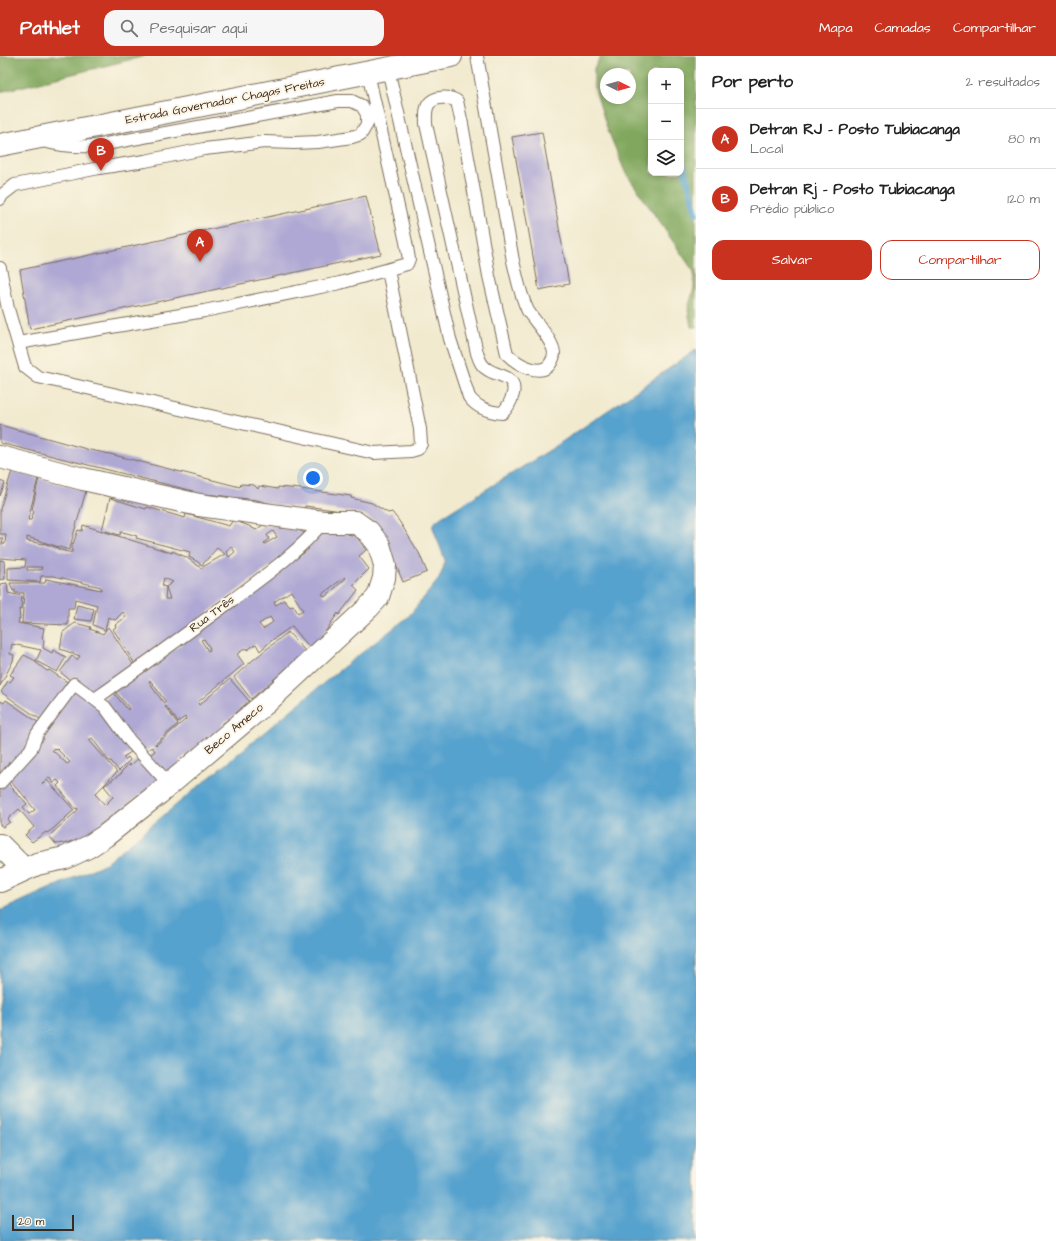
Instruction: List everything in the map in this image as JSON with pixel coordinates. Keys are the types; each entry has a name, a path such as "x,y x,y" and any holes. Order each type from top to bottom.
{"street":[{"name":"Estrada Governador Chagas Freitas","path":"0,145 451,56"},
{"path":"0,457 83,479 199,505 323,522"},
{"name":"Beco Ameco","path":"0,881 37,864 65,858 88,847 105,836 268,701 378,597 384,578 385,565 379,545 369,532 355,522 323,522"},
{"path":"0,845 24,869"}],"lane":[{"path":"378,71 450,339 470,397 474,404 485,410 502,413 508,408 513,396 514,388 511,380 505,376 487,370 482,364 477,353 426,124 426,113 430,102 446,97 457,101 464,132 489,276 507,354 512,359 531,369 544,369 549,366 553,360 554,353 552,345 528,310 520,291 477,56"},
{"path":"18,342 204,311 340,283 408,264 409,258 378,71"},
{"path":"0,199 2,195 15,185 99,168 204,150 264,142 318,142 352,137 361,134 367,124 367,114 362,106 352,101 338,101 95,146 70,147 41,140 26,139"},
{"path":"0,268 8,309 25,367 38,377 374,453 411,451 418,449 421,444 420,429 388,270"},
{"name":"Rua Três","path":"95,699 162,652 244,591 306,541 323,522"},
{"path":"0,783 31,748 37,734 74,684 110,712 130,740 169,784"}],"green space":[{"path":"0,56 145,56 0,92"},
{"path":"601,56 696,56 696,327 691,327 688,309 694,288 694,272 625,172 607,128 594,86 594,68"}],"water":[{"path":"696,350 696,1241 0,1241 0,911 106,863 337,672 408,617 439,579 443,569 445,560 432,525 440,518 553,448"}],"building":[{"path":"542,132 569,284 539,290 512,137"},
{"path":"366,196 381,254 30,329 20,270"},
{"path":"0,425 90,450 240,487 241,484 254,485 258,489 259,486 278,489 278,487 301,489 351,496 351,498 372,503 388,513 392,512 419,553 427,572 403,582 384,536 374,521 363,514 305,506 305,508 276,505 257,500 206,494 204,498 191,495 193,491 0,443"},
{"path":"12,471 38,478 28,520 31,520 34,511 32,510 39,478 86,491 69,550 27,537 27,541 43,543 58,549 72,552 72,543 73,544 78,530 82,531 83,525 172,553 172,551 186,557 201,568 225,554 217,548 202,565 189,557 190,552 136,538 137,536 127,533 121,532 120,535 102,530 110,498 146,509 147,507 185,518 186,514 229,526 233,520 256,530 263,525 269,526 279,524 280,528 297,529 308,535 300,544 186,629 135,664 113,629 116,627 115,625 126,617 123,612 115,620 108,617 105,630 93,625 97,605 75,599 74,608 68,608 68,625 22,623 24,593 15,593 15,590 13,591 10,583 45,583 46,579 101,590 101,587 54,576 41,576 40,582 8,580 8,568 25,567 26,560 0,558 0,538 3,538 2,544 5,544 6,534 0,534 0,509","holes":["273,531 277,537 265,544 264,543 269,539 267,535","231,546 235,552 229,557 226,552","27,567 42,567 41,570 27,570","164,578 173,582 166,587 162,586","166,587 170,599 165,599"]},
{"path":"0,481 5,483 0,496"},
{"path":"325,529 356,536 366,550 359,556 369,569 353,585 358,590 339,615 338,613 321,638 310,648 292,626 260,651 256,644 237,654 244,664 198,702 199,705 230,679 249,701 240,709 241,710 222,724 223,726 213,735 212,734 179,761 181,763 170,773 168,770 163,774 148,757 155,751 152,747 144,753 101,701 113,692 128,710 129,708 114,690 182,644 181,642 294,556 296,559 309,549 307,547 316,540 315,539","holes":["345,577 346,578 325,597 322,594","291,591 303,610 298,613 293,605 290,607 284,600 276,605 274,602","270,617 273,622 263,629 259,624","204,639 210,650 208,651 201,640","150,680 166,702 164,703 149,681","166,706 178,722 185,717 186,719 156,745 155,744 178,724 165,707"]},
{"path":"0,560 4,561 5,579 0,580"},
{"path":"7,583 8,593 22,596 21,610 19,609 20,619 18,623 44,628 42,639 44,640 43,648 52,653 53,650 66,657 57,672 36,661 41,650 12,644 10,654 14,655 13,661 0,686 0,584"},
{"path":"77,605 94,609 91,621 74,619"},
{"path":"75,623 91,627 90,629 103,634 108,627 134,666 93,696 84,691 60,672 72,656 77,660 80,656 60,649 63,632"},
{"path":"288,632 306,652 251,699 234,677"},
{"path":"24,655 36,661 35,662 47,671 49,670 72,685 44,722 1,692 8,681 10,682 14,677 10,675"},
{"path":"77,686 95,702 131,752 123,757 125,760 128,757 130,760 119,771 111,761 109,761 92,738 89,740 117,772 95,794 105,805 113,797 104,786 122,773 121,772 129,764 130,766 140,757 159,779 96,830 75,843 72,841 63,844 56,844 49,836 78,810 78,808 76,809 57,786 60,783 57,780 53,783 49,777 42,783 43,784 47,780 74,810 53,829 32,842 25,835 34,827 19,809 8,819 10,822 3,827 0,825 0,787 7,781 19,797 20,796 27,804 23,807 29,814 35,810 8,779 44,739 37,733","holes":["54,748 56,750 57,749 70,762 67,764 52,750"]},
{"path":"6,700 42,725 28,745 26,743 27,752 8,763 13,767 0,780 0,701 4,703"}],"waterway":[{"path":"684,167 696,213"}],"place":[{"name":"Detran Rj - Posto Tubiacanga","path":"101,171"},
{"name":"Detran RJ - Posto Tubiacanga","path":"200,262"}]}
